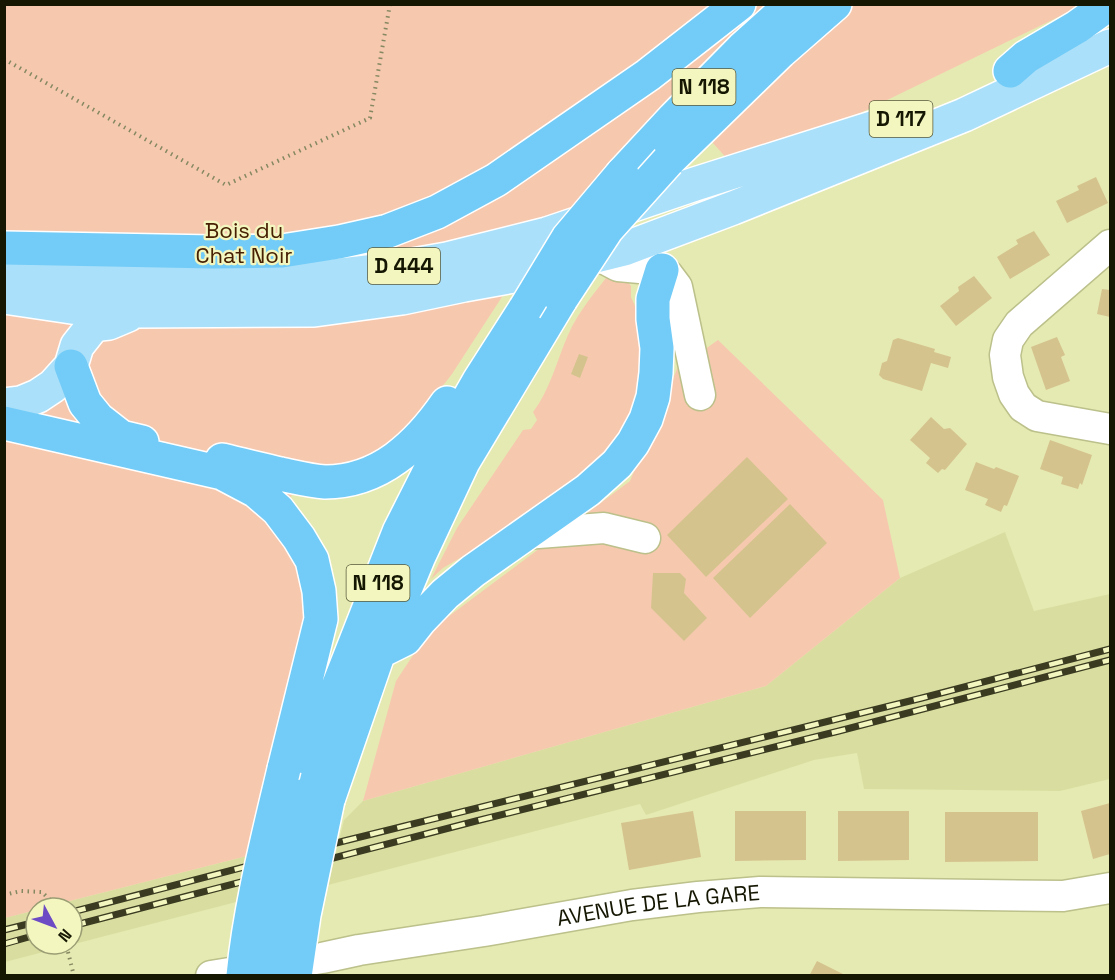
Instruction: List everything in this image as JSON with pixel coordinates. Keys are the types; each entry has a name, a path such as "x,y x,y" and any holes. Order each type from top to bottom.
{"highway":[{"path":"4,248 282,251 388,231 437,212 496,180 648,75 739,4"},
{"name":"N 118","path":"295,975 304,915 315,798 338,687 399,532 447,437 568,238 674,117 743,48 792,4"},
{"name":"N 118","path":"268,975 282,885 315,798 419,556 463,462 561,299 607,228 668,161 780,52 835,4"},
{"path":"1010,71 1026,57 1077,27 1109,4"},
{"path":"379,651 405,639 445,594 588,490 617,464 633,443 646,420 652,397 657,348 653,299 662,270"},
{"path":"71,366 85,403 99,419 121,437 326,482 362,476 396,459 421,437 456,390 479,381"},
{"path":"4,423 222,473 256,491 278,510 312,560 319,591 321,619 264,854 243,975"}],"main road":[{"name":"D 117","path":"788,155 904,118 1010,71 1030,68 1110,26"},
{"name":"D 117","path":"964,115 1110,46"},
{"name":"D 444","path":"4,297 78,308 135,311 314,310 402,298 519,275 624,249 733,208 964,115"},
{"name":"D 444","path":"4,266 91,278 220,282 297,280 384,270 447,259 547,234 788,155"},
{"path":"662,270 680,249 717,227 733,208"},
{"path":"4,405 21,403 53,386 71,366 77,346 92,327 109,324 135,311"}],"street":[{"path":"1110,246 1019,324 1008,340 1005,356 1008,377 1014,394 1023,406 1037,416 1110,429"},
{"path":"599,255 618,266 662,270 669,275 677,287 700,395"},
{"path":"525,534 604,528 645,538"},
{"name":"AVENUE DE LA GARE","path":"211,975 484,932 632,905 698,897 760,892 1063,896 1110,888"}],"path":[{"path":"4,59 226,186 370,118 390,4"},
{"path":"4,895 21,891 42,892 46,896"},
{"path":"69,956 74,975"}],"shaded area":[{"path":"1005,532 1034,611 1110,594 1110,779 1060,791 864,789 857,753 814,760 646,815 640,804 328,885 344,820 363,801 766,686 900,578"},
{"path":"251,855 244,900 84,942 84,897"},
{"path":"24,913 24,956 28,956 5,962 5,918"}],"green space":[{"name":"Bois du Chat Noir","path":"5,5 1083,5 739,172 712,142 555,215 452,374 392,451 310,472 274,518 304,564 314,615 251,855 84,897 24,896 24,913 5,918"},
{"path":"613,269 631,286 631,297 641,319 640,392 624,428 600,460 472,551 443,568 431,579 457,528 523,430 531,429 537,420 533,412 549,385 572,326"},
{"path":"718,340 883,500 900,578 766,686 363,801 396,681 429,631 630,481 677,369"}],"building":[{"path":"1096,177 1108,203 1067,223 1056,201 1079,190 1077,186"},
{"path":"1034,231 1050,255 1010,279 997,257 1018,244 1016,240"},
{"path":"974,276 992,298 956,326 940,306 959,291 958,287"},
{"path":"1102,289 1110,290 1110,317 1097,314"},
{"path":"1057,337 1065,355 1061,357 1070,381 1046,390 1031,347"},
{"path":"898,338 935,349 934,352 951,357 948,368 931,363 922,391 883,379 879,375 882,363 887,361 893,340"},
{"path":"579,354 588,357 580,378 571,374"},
{"path":"931,417 944,429 950,428 967,444 945,470 942,469 938,473 926,463 930,458 910,440"},
{"path":"1050,440 1092,455 1082,485 1080,483 1078,489 1061,484 1063,477 1040,469"},
{"path":"747,457 788,499 706,577 667,535"},
{"path":"976,462 1019,476 1007,506 1004,505 1001,512 985,505 988,499 965,490"},
{"path":"790,504 827,543 750,618 713,578"},
{"path":"653,573 680,573 686,579 684,593 707,618 684,641 651,608"},
{"path":"1110,803 1110,854 1093,859 1081,811"},
{"path":"693,811 701,857 629,870 621,823"},
{"path":"735,811 806,811 806,860 735,861"},
{"path":"838,811 909,811 909,860 838,861"},
{"path":"945,812 1038,812 1038,861 945,862"},
{"path":"817,961 847,976 809,976"}],"railway":[{"path":"84,909 344,841 922,698 1110,649"},
{"path":"84,923 1110,660"},
{"path":"4,930 24,925"},
{"path":"4,944 24,938"}]}
